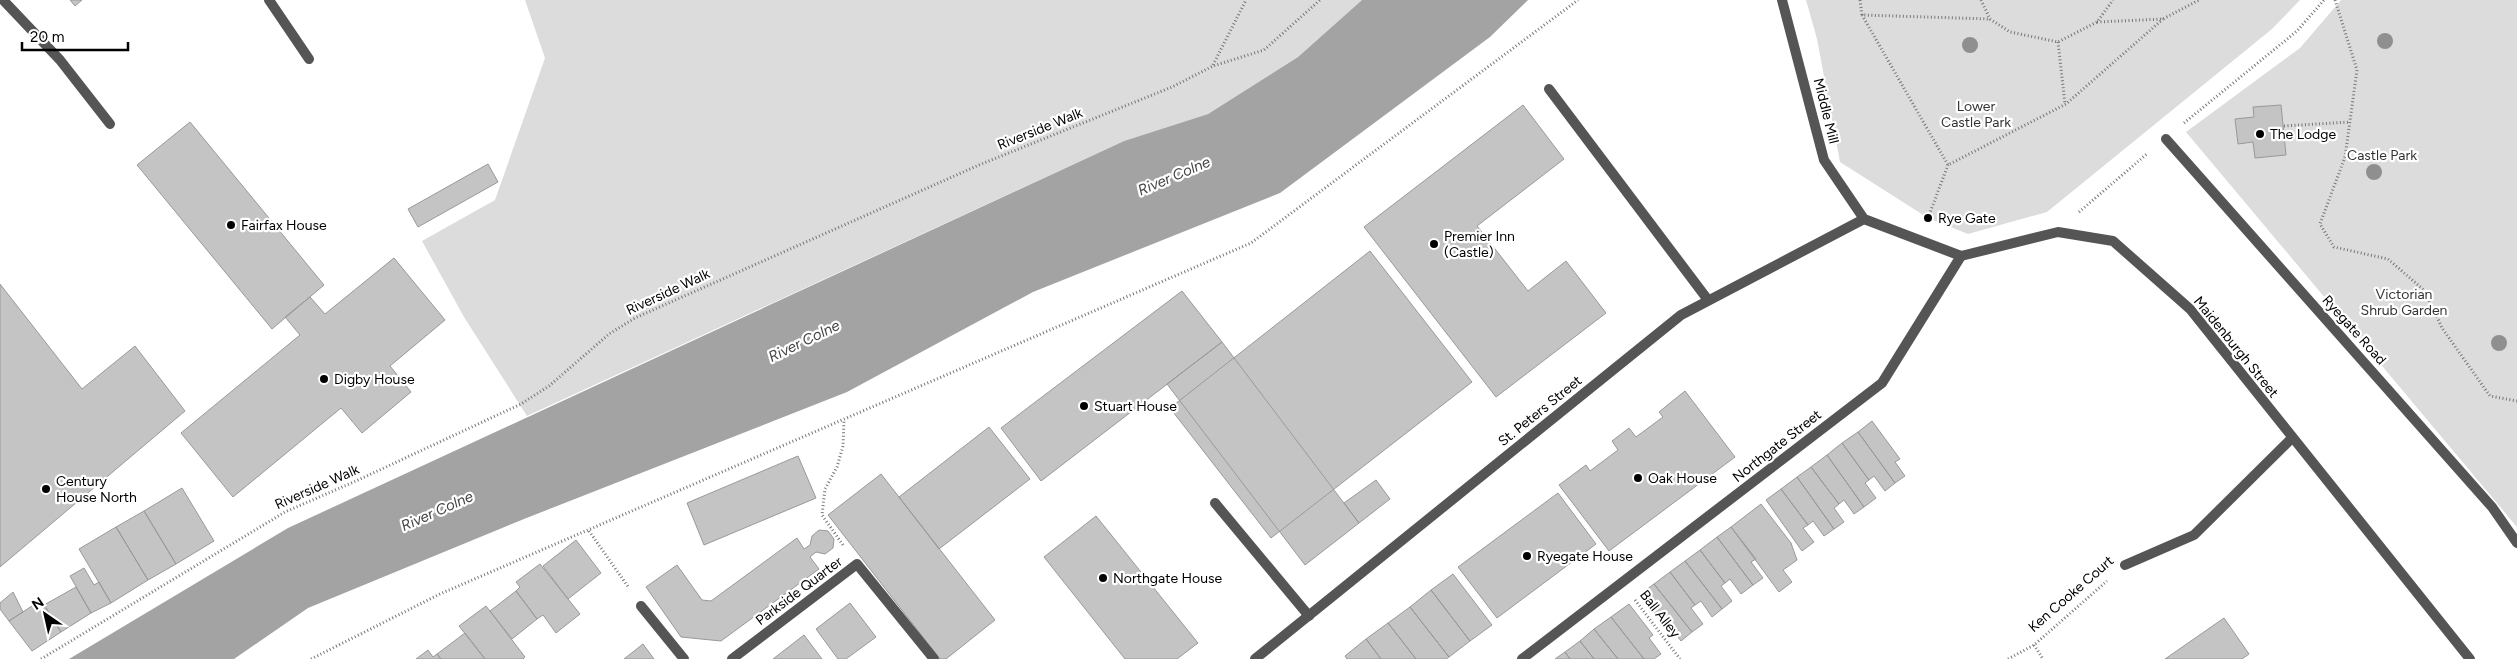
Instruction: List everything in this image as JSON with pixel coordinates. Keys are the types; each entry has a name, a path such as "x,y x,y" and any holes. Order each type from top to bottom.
{"street":[{"path":"3,0 60,60 110,124"},
{"path":"268,0 308,59"},
{"name":"Middle Mill","path":"1782,0 1824,160 1864,220"},
{"path":"1548,89 1708,300"},
{"name":"Ryegate Road","path":"2166,138 2492,507 2517,543"},
{"path":"1864,220 1961,256"},
{"name":"St. Peters Street","path":"1255,659 1681,314 1864,220"},
{"name":"Maidenburgh Street","path":"1961,256 2058,232 2113,240 2190,309 2292,439 2470,659"},
{"name":"Northgate Street","path":"1522,659 1882,383 1961,256"},
{"name":"Ken Cooke Court","path":"2125,565 2194,535 2292,439"},
{"path":"1215,503 1309,616"},
{"name":"Parkside Quarter","path":"732,659 857,564 934,659"},
{"path":"642,606 684,659"}],"path":[{"path":"1213,66 1246,0"},
{"name":"Riverside Walk","path":"41,659 285,512 521,404 550,386 609,334 636,318 979,165 1172,88 1213,66 1264,50 1320,0"},
{"path":"311,659 440,594 1251,243 1578,0"},
{"path":"1860,0 1862,15 1948,165"},
{"path":"1981,0 1990,19"},
{"path":"2098,22 2113,0"},
{"path":"1921,241 1948,165 2066,104 2163,19 2199,0"},
{"path":"2058,232 2166,138 2297,31 2324,0"},
{"path":"2335,0 2338,4 2357,70 2345,157 2320,224 2334,247 2388,260 2425,292 2442,328 2490,396 2517,401"},
{"path":"1862,15 1990,19 2010,32 2058,42 2098,22 2163,19"},
{"path":"2058,42 2066,104"},
{"path":"2284,126 2350,122"},
{"path":"844,420 843,446 837,467 825,489 822,515 857,564"},
{"path":"589,531 642,606"},
{"name":"Ken Cooke Court","path":"2008,659 2034,645 2125,565"},
{"name":"Ball Alley","path":"1622,583 1680,659"},
{"path":"2034,645 2044,659"}],"green space":[{"path":"525,0 1362,0 1298,57 1208,114 1124,141 527,416 464,317 422,241 495,200 545,58"},
{"name":"Lower Castle Park","path":"1806,0 2300,0 2272,29 2047,212 1968,234 1928,218 1840,162 1817,39"},
{"name":"Castle Park","path":"2341,0 2517,0 2517,527 2186,132 2300,48"}],"water":[{"name":"River Colne","path":"1362,0 1528,0 1490,37 1280,193 1033,292 847,392 524,519 308,608 234,659 69,659 288,528 1124,141 1208,114 1298,57"}],"building":[{"path":"70,0 82,0 75,6"},
{"name":"Premier Inn (Castle)","path":"1523,105 1564,159 1477,226 1528,291 1566,261 1606,313 1496,397 1364,227"},
{"name":"The Lodge","path":"2281,105 2286,155 2255,158 2253,142 2238,144 2235,119 2254,117 2253,107"},
{"name":"Fairfax House","path":"190,122 324,285 272,329 137,165"},
{"path":"488,164 498,182 418,227 408,209"},
{"path":"1370,251 1472,382 1271,538 1170,408"},
{"name":"Digby House","path":"394,258 445,320 390,366 411,392 362,433 341,408 233,497 181,433 300,335 285,317 310,297 325,314"},
{"name":"Century House North","path":"0,284 82,389 135,346 185,411 0,567"},
{"name":"Stuart House","path":"1182,291 1222,342 1041,481 1001,428"},
{"path":"1222,342 1359,523 1305,565 1167,384"},
{"name":"Oak House","path":"1685,391 1735,457 1609,551 1559,485 1586,465 1590,471 1618,450 1612,441 1629,428 1636,437 1663,417 1659,412"},
{"path":"1872,421 1900,459 1895,462 1905,476 1895,483 1858,432"},
{"path":"989,427 1030,479 939,549 899,497"},
{"path":"1858,432 1895,483 1885,491 1874,476 1869,480 1842,443"},
{"path":"1842,443 1869,480 1865,483 1876,498 1864,507 1827,455"},
{"path":"1827,455 1864,507 1854,514 1844,500 1839,504 1811,467"},
{"path":"798,456 816,498 704,545 687,503"},
{"path":"1811,467 1839,504 1834,508 1844,522 1834,529 1797,477"},
{"path":"881,474 995,620 946,659 940,659 828,515"},
{"path":"1797,477 1834,529 1824,536 1813,521 1808,525 1781,489"},
{"path":"1376,480 1390,499 1359,523 1344,503"},
{"path":"182,488 214,541 176,564 144,511"},
{"path":"1781,489 1808,525 1803,528 1814,542 1802,551 1766,500"},
{"name":"Ryegate House","path":"1558,493 1596,544 1497,618 1458,567"},
{"path":"1761,504 1791,543 1797,560 1783,570 1792,582 1779,592 1731,527"},
{"path":"144,511 176,564 148,580 116,527"},
{"name":"Northgate House","path":"1096,516 1198,643 1177,659 1125,659 1044,557"},
{"path":"116,527 148,580 111,603 79,549"},
{"path":"1731,527 1756,559 1751,562 1763,578 1753,585 1717,537"},
{"path":"819,530 828,531 834,539 833,548 825,554 816,552 810,557 819,569 721,641 681,637 646,587 677,565 702,600 711,601 797,538 804,549 810,545 812,536"},
{"path":"1717,537 1753,585 1741,594 1730,579 1725,583 1700,550"},
{"path":"576,540 601,573 568,599 543,566"},
{"path":"1700,550 1725,583 1721,586 1732,601 1722,609 1685,561"},
{"path":"1685,561 1722,609 1712,617 1701,601 1695,605 1670,572"},
{"path":"540,564 580,614 556,633 543,615 537,619 516,591 520,587 516,582"},
{"path":"84,568 94,585 99,582 111,603 91,613 70,576"},
{"path":"1670,572 1695,605 1691,608 1703,624 1692,632 1654,584"},
{"path":"1453,574 1492,625 1470,641 1431,590"},
{"path":"1654,584 1692,632 1681,641 1669,625 1666,628 1640,594"},
{"path":"76,587 91,613 61,632 44,605"},
{"path":"1431,590 1470,641 1449,657 1410,607"},
{"path":"516,591 537,619 512,639 490,611"},
{"path":"13,592 23,612 9,621 0,609 0,603"},
{"path":"41,600 61,632 32,651 9,621"},
{"path":"850,603 876,637 846,659 838,659 816,629"},
{"path":"1629,604 1653,635 1649,638 1661,654 1654,659 1644,659 1611,617"},
{"path":"486,606 525,657 523,659 485,659 459,626"},
{"path":"1410,607 1449,657 1446,659 1416,659 1388,623"},
{"path":"1611,617 1644,659 1618,659 1594,629"},
{"path":"2224,618 2249,654 2242,659 2165,659"},
{"path":"1388,623 1416,659 1381,659 1366,639"},
{"path":"1594,629 1618,659 1594,659 1580,641"},
{"path":"465,633 485,659 441,659 437,654"},
{"path":"804,635 822,659 773,659"},
{"path":"1366,639 1381,659 1347,659 1345,656"},
{"path":"1580,641 1594,659 1570,659 1565,652"},
{"path":"643,644 654,659 624,659"},
{"path":"428,650 433,657 437,654 441,659 416,659"},
{"path":"1565,652 1570,659 1555,659"}],"place":[{"name":"The Lodge","path":"2260,134"},
{"name":"Rye Gate","path":"1928,218"},
{"name":"Fairfax House","path":"231,225"},
{"name":"Premier Inn (Castle)","path":"1434,244"},
{"name":"Digby House","path":"324,379"},
{"name":"Stuart House","path":"1084,406"},
{"name":"Oak House","path":"1638,478"},
{"name":"Century House North","path":"46,489"},
{"name":"Ryegate House","path":"1527,556"},
{"name":"Northgate House","path":"1103,578"}],"park label":[{"name":"Victorian Shrub Garden","path":"2404,302"}]}
